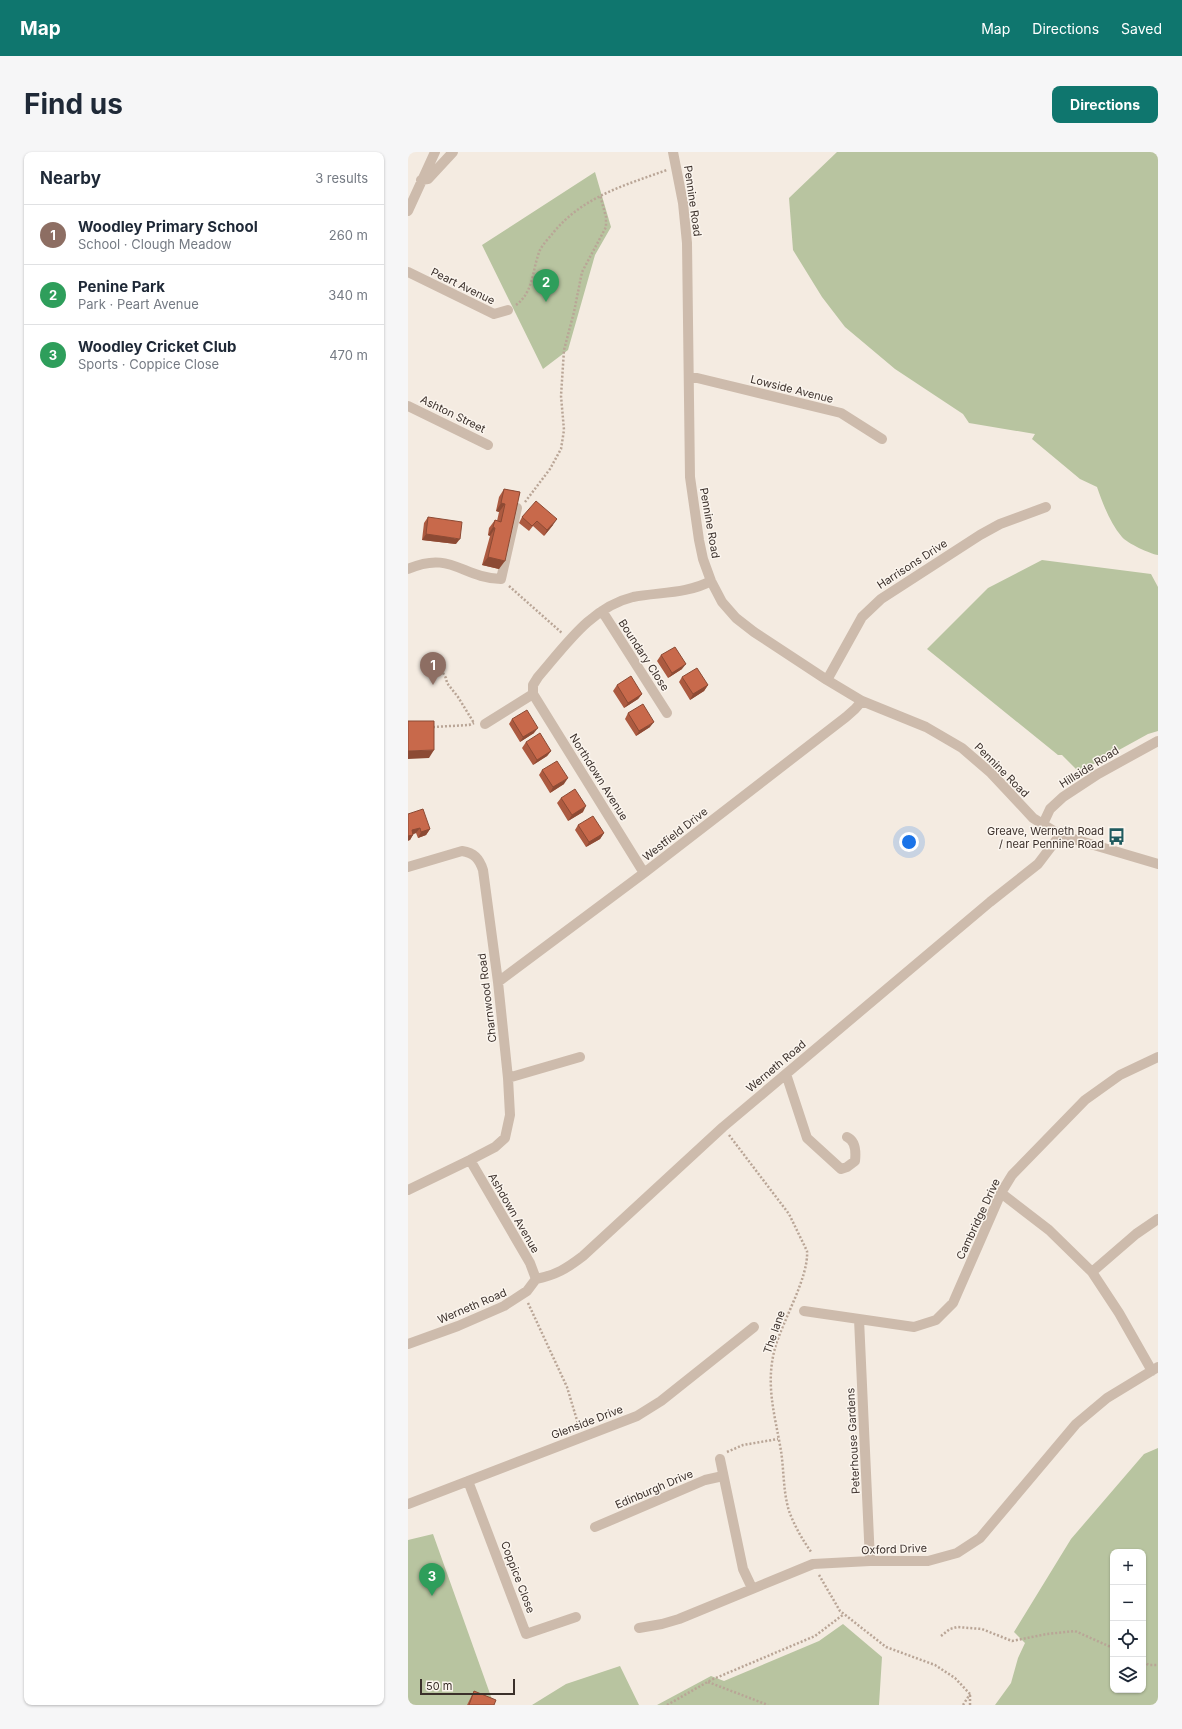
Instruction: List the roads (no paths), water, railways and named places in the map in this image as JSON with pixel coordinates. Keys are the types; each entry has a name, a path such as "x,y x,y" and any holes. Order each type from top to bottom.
{"street":[{"path":"408,211 435,152"},
{"path":"421,180 428,179 453,152"},
{"name":"Pennine Road","path":"674,152 687,243 689,376 688,430 690,477 703,559 711,581 722,602 736,618 771,644 827,680 862,700 926,727 962,748 981,764 1017,802 1043,824 1060,835"},
{"name":"Peart Avenue","path":"408,272 494,314 508,310"},
{"name":"Lowside Avenue","path":"689,376 841,413 882,439"},
{"name":"Ashton Street","path":"408,406 488,445"},
{"name":"Harrisons Drive","path":"827,680 862,617 881,599 980,534 1000,524 1046,507"},
{"path":"408,569 423,563 446,562 486,579 501,579 517,508"},
{"path":"484,724 533,694 533,685 538,677 586,623 602,611 617,602 690,589 711,581"},
{"name":"Boundary Close","path":"602,611 667,713"},
{"name":"Northdown Avenue","path":"533,694 644,873"},
{"name":"Westfield Drive","path":"498,982 644,873 846,717 862,700"},
{"name":"Hillside Road","path":"1043,824 1050,809 1064,797 1098,774 1158,741"},
{"path":"1060,835 1158,864"},
{"name":"Werneth Road","path":"408,1344 458,1326 504,1306 528,1291 536,1279 553,1275 567,1269 723,1127 990,902 1038,864 1060,835"},
{"name":"Charnwood Road","path":"408,866 462,851 469,852 476,856 483,870 498,982 508,1078 510,1115 505,1138 495,1146 470,1160"},
{"path":"508,1078 580,1057"},
{"name":"Cambridge Drive","path":"804,1311 914,1327 936,1320 953,1303 1001,1193 1012,1174 1085,1100 1120,1075 1158,1057"},
{"path":"786,1074 807,1138 841,1169 847,1167 855,1161 856,1151 854,1144 851,1139 847,1137"},
{"path":"408,1190 470,1160"},
{"name":"Ashdown Avenue","path":"470,1160 530,1263 536,1279"},
{"path":"1001,1193 1049,1230 1092,1272 1155,1369"},
{"path":"1092,1272 1136,1234 1158,1219"},
{"name":"Peterhouse Gardens","path":"859,1320 870,1561"},
{"name":"Glenside Drive","path":"408,1504 637,1416 661,1402 754,1327"},
{"name":"Oxford Drive","path":"639,1628 680,1619 813,1564 870,1561 928,1561 957,1553 980,1538 1076,1424 1107,1398 1155,1369"},
{"path":"720,1458 743,1570 752,1588"},
{"name":"Edinburgh Drive","path":"595,1527 706,1480 724,1476"},
{"name":"Coppice Close","path":"468,1481 526,1634 576,1617"}],"place":[{"name":"Penine Park","path":"546,302"},
{"name":"Woodley Primary School","path":"433,685"},
{"name":"Greave, Werneth Road / near Pennine Road","path":"1117,837"},
{"name":"Woodley Cricket Club","path":"432,1596"}]}
